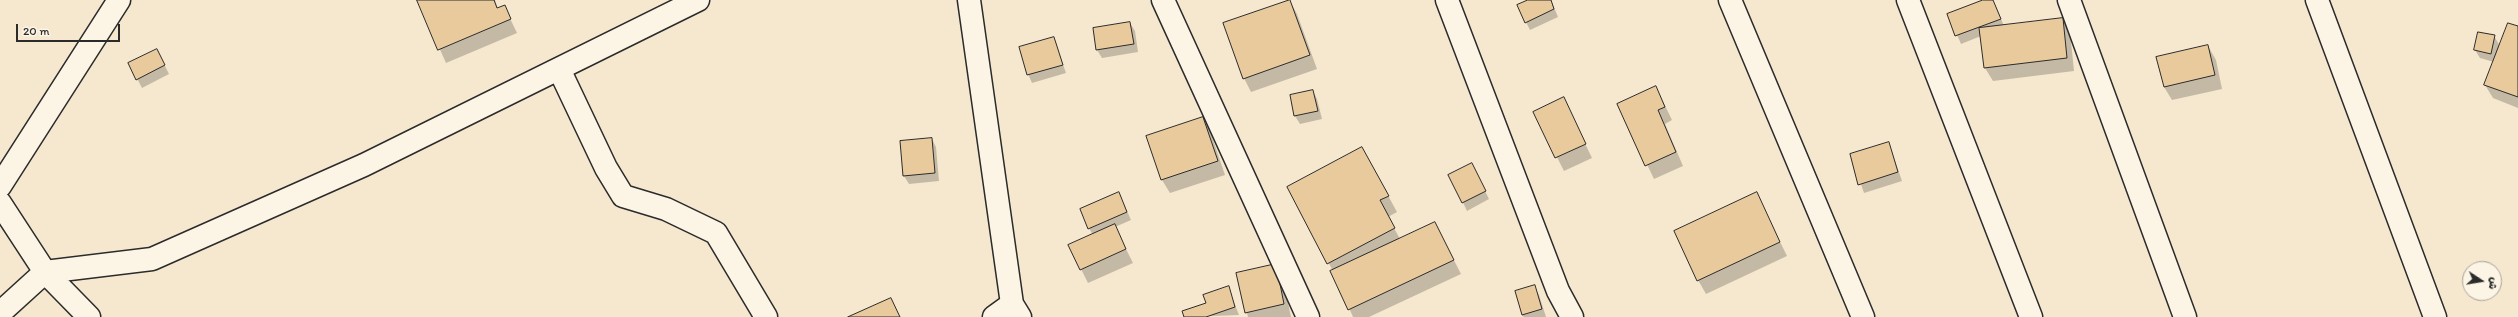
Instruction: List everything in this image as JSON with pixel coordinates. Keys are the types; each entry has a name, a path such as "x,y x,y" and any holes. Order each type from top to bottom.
{"street":[{"path":"0,186 119,0"},
{"path":"0,313 45,272 152,259 364,165 698,0"},
{"path":"969,0 1016,310 994,317"},
{"path":"1163,0 1308,317"},
{"path":"1447,0 1558,291 1572,317"},
{"path":"1730,0 1863,317"},
{"path":"1908,0 2031,317"},
{"path":"2068,0 2184,317"},
{"path":"2317,0 2435,317"},
{"path":"559,69 606,168 623,196 666,209 716,233 766,317"},
{"path":"0,202 45,272 89,317"}],"building":[{"path":"417,0 494,0 497,8 505,5 511,19 438,50"},
{"path":"1290,0 1310,55 1243,79 1223,23"},
{"path":"1528,0 1551,0 1554,9 1525,23 1517,5"},
{"path":"1983,0 1993,0 2001,19 1955,36 1947,14"},
{"path":"2063,18 2067,58 1984,68 1979,28"},
{"path":"1130,22 1134,44 1096,50 1093,28"},
{"path":"2508,23 2518,26 2518,97 2484,85"},
{"path":"2478,32 2495,35 2491,54 2474,50"},
{"path":"1054,37 1063,65 1027,75 1019,47"},
{"path":"2208,45 2215,75 2164,87 2156,57"},
{"path":"157,49 165,65 136,80 128,63"},
{"path":"1656,86 1665,107 1658,110 1676,152 1645,166 1617,104"},
{"path":"1313,90 1318,111 1294,116 1290,95"},
{"path":"1564,97 1586,144 1555,158 1533,112"},
{"path":"1203,117 1218,161 1161,180 1146,136"},
{"path":"932,138 935,173 903,176 900,141"},
{"path":"1889,142 1898,172 1858,185 1850,154"},
{"path":"1362,147 1389,196 1380,200 1395,228 1327,264 1287,187"},
{"path":"1472,163 1486,191 1462,203 1448,175"},
{"path":"1119,192 1127,212 1088,229 1080,209"},
{"path":"1757,192 1780,242 1697,281 1674,231"},
{"path":"1435,222 1454,260 1348,310 1330,271"},
{"path":"1115,224 1126,249 1080,270 1068,245"},
{"path":"1276,264 1284,304 1245,313 1236,273"},
{"path":"1535,285 1542,309 1522,315 1515,291"},
{"path":"1229,286 1235,307 1206,317 1184,317 1182,311 1206,303 1203,295"},
{"path":"891,298 900,317 848,317"}]}
